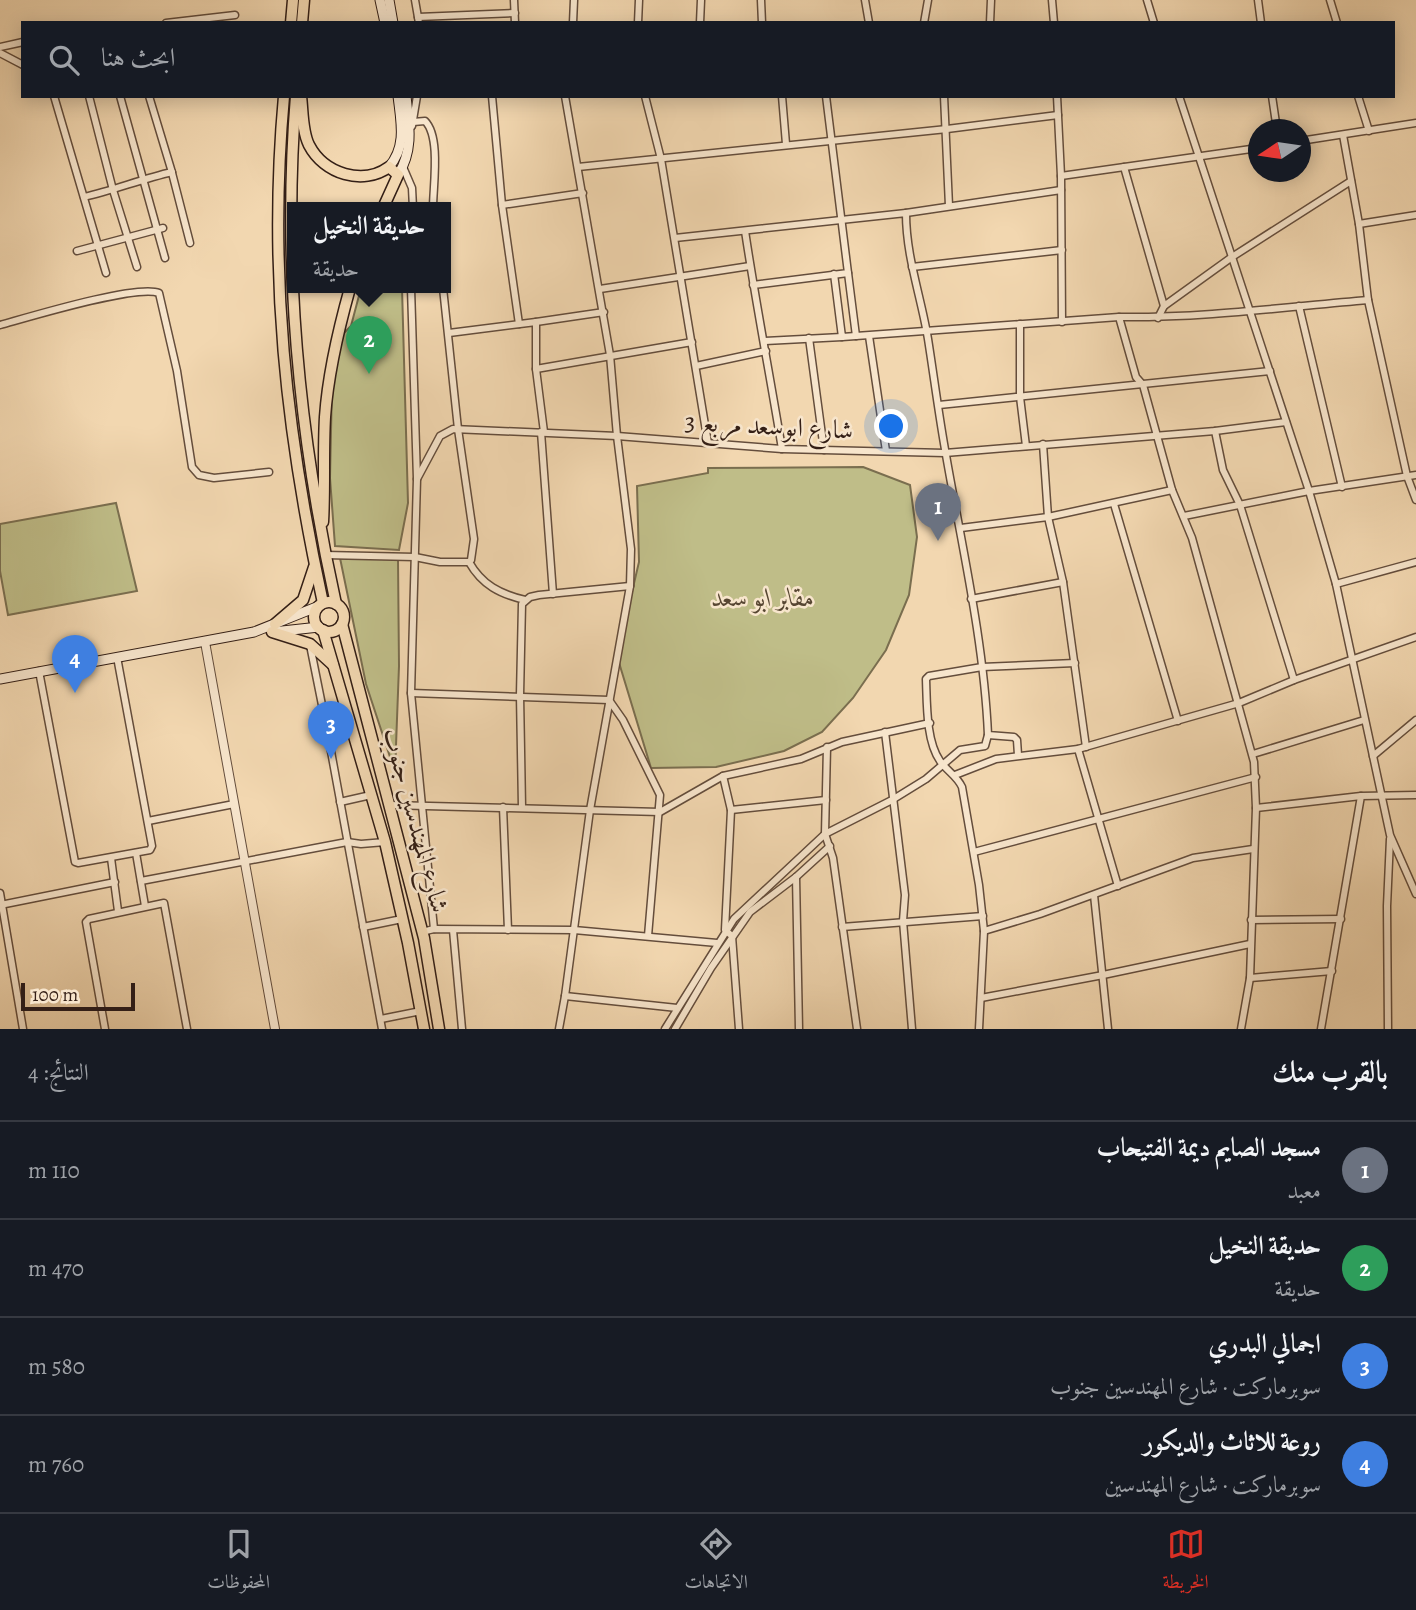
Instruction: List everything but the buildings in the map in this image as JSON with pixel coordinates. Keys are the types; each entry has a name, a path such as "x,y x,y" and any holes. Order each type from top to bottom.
{"highway":[{"path":"287,0 289,21"},
{"path":"289,21 293,0"},
{"path":"302,21 304,0"},
{"path":"284,98 278,201 281,327 287,399 321,605 315,617 321,629 336,630 342,624 343,611 336,604 322,538 304,426 292,293"},
{"path":"299,98 306,137 314,152 325,163 358,177 397,170"},
{"path":"291,202 299,98"},
{"path":"385,202 397,170"},
{"path":"322,538 325,419 329,380 349,293"},
{"path":"315,564 303,600 274,628 310,644 335,667"},
{"path":"321,605 336,604"},
{"name":"شارع المهندسين جنوب","path":"342,624 413,892 430,969 439,1029"},
{"name":"شارع المهندسين جنوب","path":"321,629 335,667 385,842 424,1029"},
{"path":"398,897 413,892"}],"main road":[{"path":"380,0 385,21"},
{"path":"389,0 393,21"},
{"path":"397,170 402,143 398,98"},
{"path":"397,170 409,147 406,98"},
{"path":"274,628 321,605"},
{"path":"0,679 274,628 321,629"}],"street":[{"path":"415,0 418,20 515,13"},
{"path":"514,0 515,21"},
{"path":"573,0 573,21"},
{"path":"638,21 639,0"},
{"path":"700,21 701,0"},
{"path":"761,0 762,21"},
{"path":"865,0 869,21"},
{"path":"924,21 928,0"},
{"path":"990,0 990,21"},
{"path":"1052,0 1054,21"},
{"path":"1147,0 1153,21"},
{"path":"1258,0 1261,21"},
{"path":"1330,0 1336,21"},
{"path":"190,21 235,15"},
{"path":"0,47 21,42"},
{"path":"0,53 21,64"},
{"path":"55,98 106,273"},
{"path":"90,98 113,190 137,267"},
{"path":"121,98 141,179 160,228 164,258"},
{"path":"150,98 190,243"},
{"path":"410,134 417,98"},
{"path":"492,98 502,205 519,324"},
{"path":"559,1029 590,810 630,586 631,549 604,312 565,98"},
{"path":"646,98 661,159 708,443"},
{"path":"782,98 786,144"},
{"path":"826,98 856,337"},
{"path":"944,98 949,206"},
{"path":"1057,98 1061,176 1062,322"},
{"path":"1180,98 1309,491 1336,584 1390,835 1416,891"},
{"path":"1272,98 1276,119"},
{"path":"1360,98 1368,131"},
{"path":"578,167 1058,116"},
{"path":"413,122 425,121 432,132 435,167 433,202"},
{"path":"1311,139 1416,124"},
{"path":"1343,135 1359,224 1368,300 1407,476 1416,500"},
{"path":"1061,176 1248,150"},
{"path":"1124,167 1164,306"},
{"path":"397,170 412,188 413,202"},
{"path":"84,197 172,172"},
{"path":"1157,317 1164,306 1232,257 1351,181"},
{"path":"675,238 906,213 1061,190"},
{"path":"502,205 583,193"},
{"path":"665,1029 725,930 744,908 777,881 825,834 892,800 944,765 960,750 985,746 988,735 982,667 927,331 906,241 906,213"},
{"path":"1359,224 1416,215"},
{"path":"77,251 160,228"},
{"path":"745,231 752,285 765,341 782,449"},
{"path":"912,267 1062,250"},
{"path":"600,289 750,266"},
{"path":"752,285 848,273"},
{"path":"834,274 842,337"},
{"path":"0,325 88,302 141,292 159,293 177,371 192,467 200,475 214,478 269,472"},
{"path":"411,293 417,479 411,692 434,929"},
{"path":"444,293 458,429 474,539 473,555 469,562"},
{"path":"765,341 856,337 1119,317 1250,312 1368,300"},
{"path":"1299,306 1342,486"},
{"path":"449,333 604,312"},
{"path":"1119,317 1136,377 1143,385 1172,490 1192,538 1253,754 1256,808 1250,978 1241,1029"},
{"path":"536,322 536,369 553,594"},
{"path":"1020,324 1020,397 1026,446"},
{"path":"869,336 886,451"},
{"path":"809,338 824,450"},
{"path":"536,369 692,342"},
{"path":"696,366 766,351"},
{"path":"939,405 1270,371"},
{"name":"شارع ابوسعد مربع 3","path":"458,429 617,436 782,449 945,453 1158,437 1286,422"},
{"path":"417,479 440,436 447,430 458,429"},
{"path":"1216,431 1223,470 1240,505 1294,680"},
{"path":"1043,444 1048,517 1063,582 1086,747"},
{"path":"1184,516 1309,491 1416,475"},
{"path":"961,528 1048,517 1172,490"},
{"path":"1114,504 1178,720"},
{"path":"326,555 415,557 440,562 469,562"},
{"path":"469,562 476,573 494,589 525,600"},
{"path":"1336,584 1416,562"},
{"path":"971,599 1063,582"},
{"path":"522,807 521,611 525,600 530,597 630,586"},
{"path":"955,775 996,759 1078,749 1239,703 1416,636"},
{"path":"205,642 275,1029"},
{"path":"310,644 383,1029"},
{"path":"39,671 75,862 111,858 152,848 117,657"},
{"path":"979,1029 984,932 974,852 962,790 955,775 934,750 926,682 928,676 982,667 1075,663"},
{"path":"411,692 609,700"},
{"path":"609,700 623,720 660,795 648,936"},
{"path":"1253,754 1364,720"},
{"path":"1373,756 1416,720"},
{"path":"389,805 660,812 723,776 801,759 827,747 930,723"},
{"path":"328,735 354,732"},
{"path":"885,732 905,895 903,921 912,1029"},
{"path":"988,735 1016,738 1018,755"},
{"path":"827,747 825,834 830,846 858,1029"},
{"path":"1078,749 1118,886"},
{"path":"723,776 731,810 725,930"},
{"path":"974,852 1256,777"},
{"path":"340,802 371,795"},
{"path":"1256,808 1362,796 1416,795"},
{"path":"1321,1029 1362,796"},
{"path":"731,810 826,800"},
{"path":"148,821 234,804"},
{"path":"503,807 508,930"},
{"path":"1388,1029 1387,906 1390,835"},
{"path":"141,881 347,842 385,842"},
{"path":"675,1029 732,936 750,912 796,877 830,846"},
{"path":"984,932 1193,858 1254,849"},
{"path":"136,853 145,906"},
{"path":"111,858 118,911"},
{"path":"796,877 799,1029"},
{"path":"1,905 114,882"},
{"path":"0,893 23,1029"},
{"path":"1094,895 1108,1029"},
{"path":"105,1029 86,923 89,919 118,911 165,904 187,1029"},
{"path":"842,927 983,916"},
{"path":"363,927 403,919"},
{"path":"1251,920 1340,919"},
{"path":"422,932 434,929 575,930 717,943"},
{"path":"453,930 462,1029"},
{"path":"725,930 732,936 739,1029"},
{"path":"981,998 1251,944"},
{"path":"1250,978 1332,971"},
{"path":"565,996 677,1008"},
{"path":"381,1019 421,1011"}],"green space":[{"path":"360,293 402,293 408,503 399,550 335,546 330,478 332,385 341,336 351,326"},
{"name":"مقابر ابو سعد","path":"863,467 910,485 917,537 909,595 886,650 853,698 822,732 784,751 716,767 651,768 617,656 639,562 637,486 708,473 708,468"},
{"path":"116,503 137,591 8,615 0,571 0,524"},
{"path":"340,558 398,559 399,666 395,772 366,684"}],"place":[{"name":"حديقة النخيل","path":"369,374"},
{"name":"مسجد الصايم ديمة الفتيحاب","path":"938,541"},
{"name":"روعة للاثاث والديكور","path":"75,693"},
{"name":"اجمالي البدري","path":"331,759"}]}
